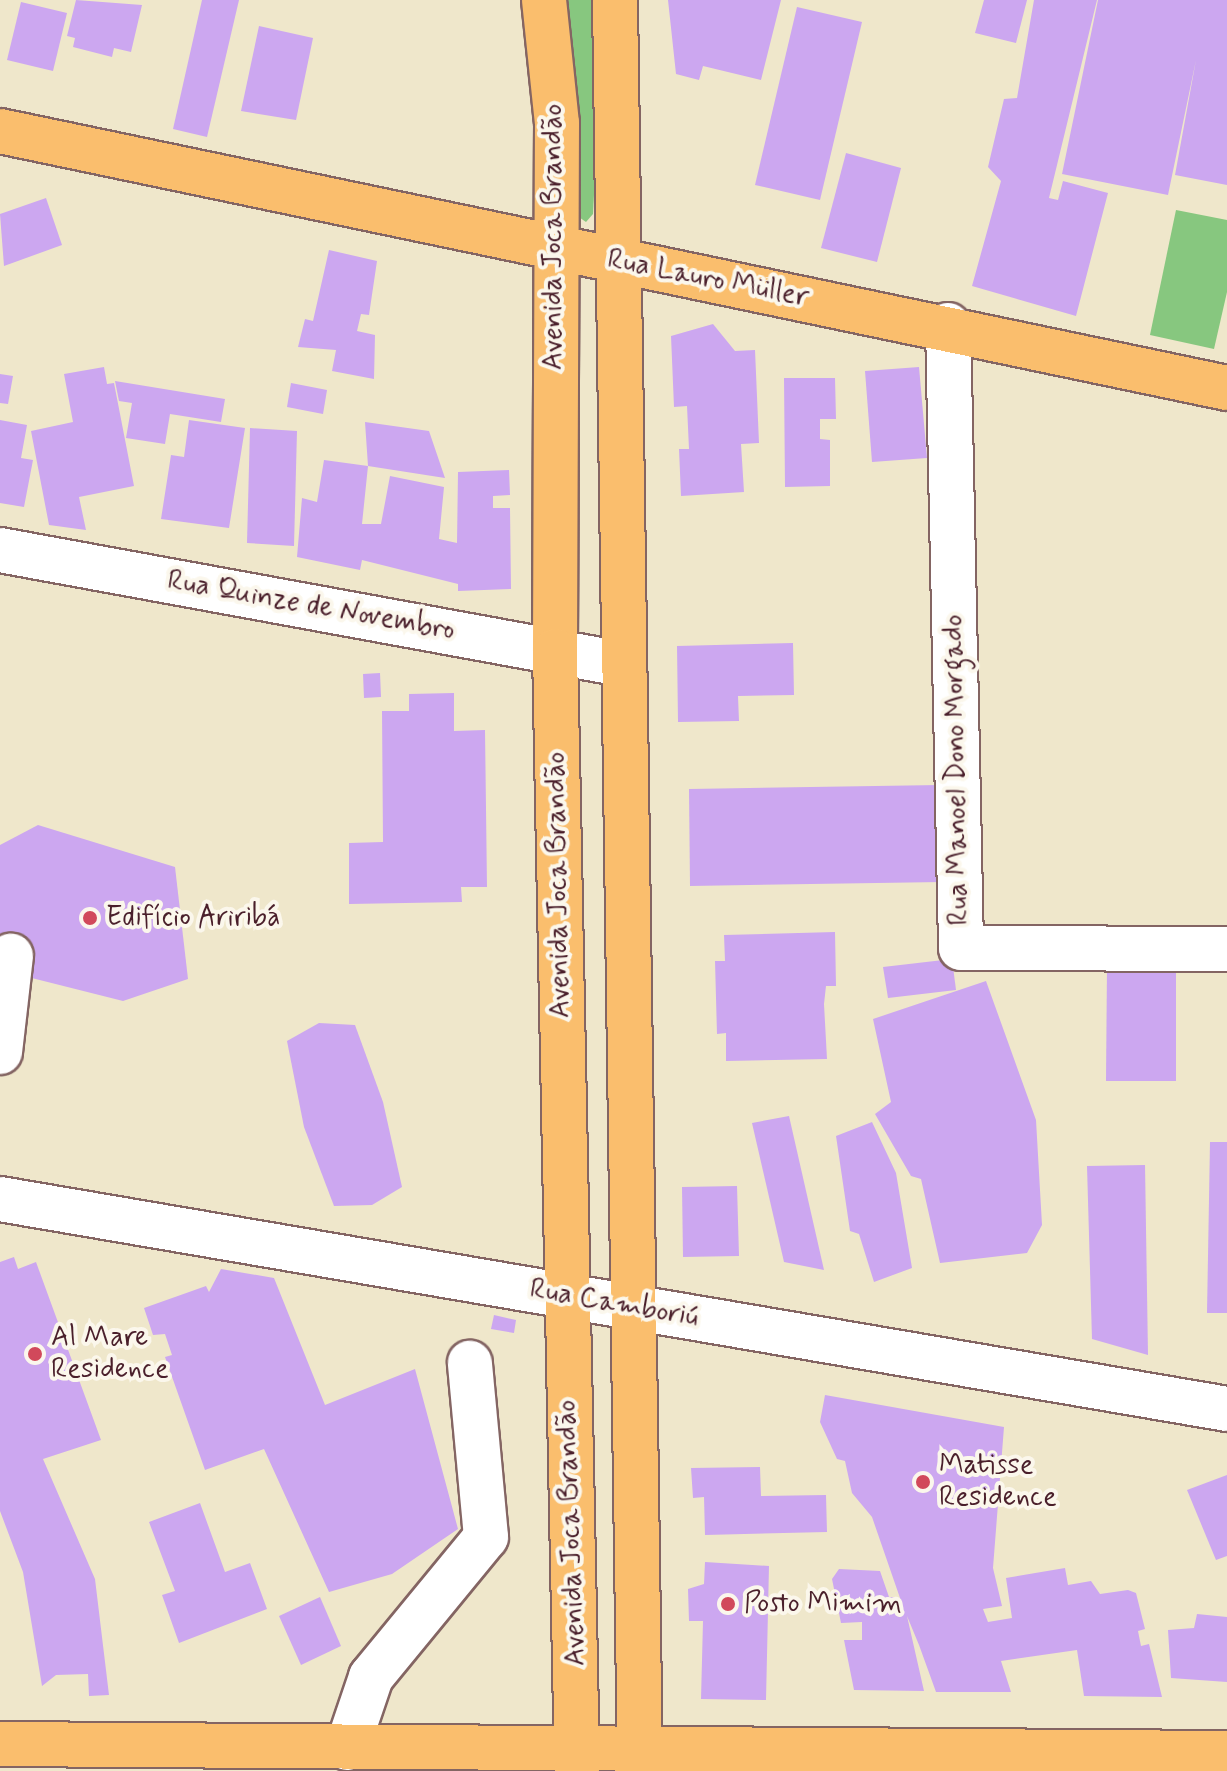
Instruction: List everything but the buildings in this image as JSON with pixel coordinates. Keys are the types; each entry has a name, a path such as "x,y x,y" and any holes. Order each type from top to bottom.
{"main road":[{"name":"Avenida Joca Brandão","path":"544,0 557,123 555,651 576,1761"},
{"path":"615,0 615,261 630,1306 640,1761"},
{"name":"Rua Lauro Müller","path":"0,131 556,249 948,325 1227,388"},
{"path":"0,1744 101,1758 347,1748 576,1761 1214,1759"}],"street":[{"name":"Rua Manoel Dono Morgado","path":"948,325 961,948 1227,949"},
{"name":"Rua Quinze de Novembro","path":"0,550 622,664"},
{"path":"0,1052 11,956"},
{"name":"Rua Camboriú","path":"0,1199 1227,1409"},
{"path":"347,1748 371,1677 486,1537 470,1363"}],"green space":[{"path":"561,0 604,0 593,214 586,222 576,215"},
{"path":"1176,210 1227,220 1227,292 1214,349 1150,335"}],"place":[{"name":"Edifício Ariribá","path":"90,918"},
{"name":"Al Mare Residence","path":"35,1354"},
{"name":"Matisse Residence","path":"923,1482"},
{"name":"Posto Mimim","path":"728,1604"}]}
